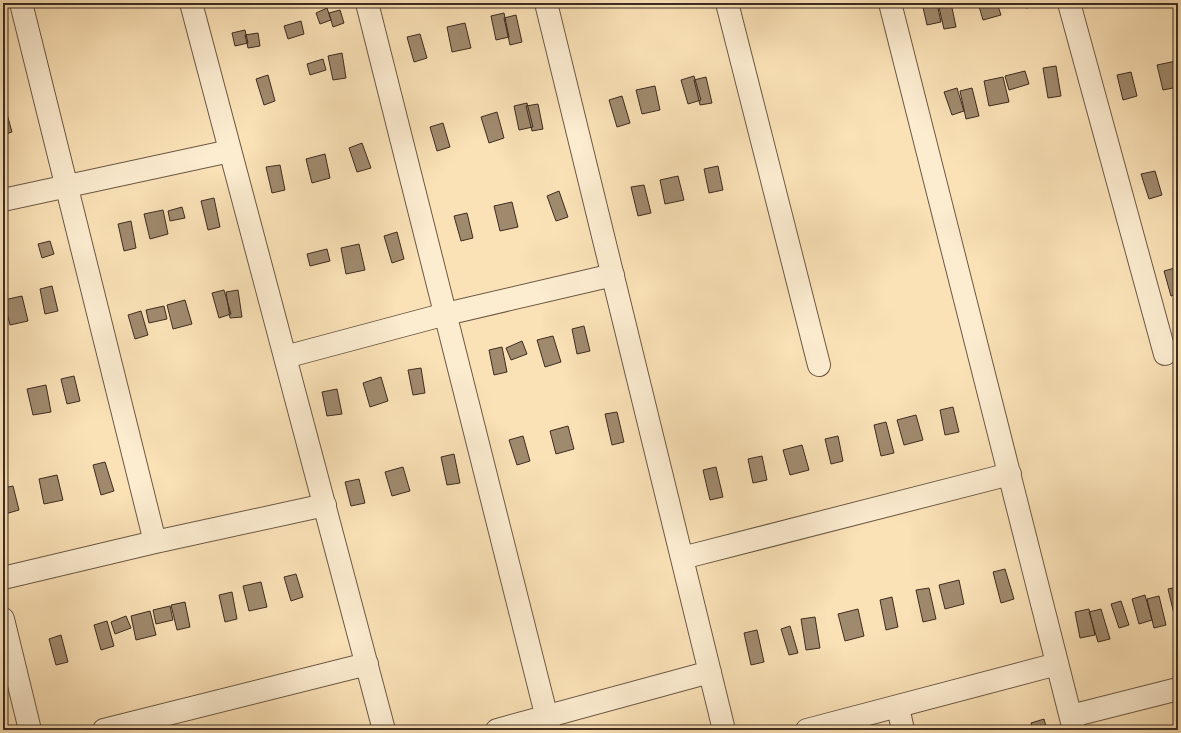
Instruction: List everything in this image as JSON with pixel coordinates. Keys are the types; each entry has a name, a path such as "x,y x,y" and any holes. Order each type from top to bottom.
{"street":[{"path":"21,3 68,186 155,542"},
{"path":"191,3 384,730"},
{"path":"367,3 548,723"},
{"path":"546,3 724,730"},
{"path":"726,3 819,365"},
{"path":"890,3 1072,723 1178,689"},
{"path":"1069,3 1165,354"},
{"path":"3,200 230,151"},
{"path":"285,357 446,314 613,275"},
{"path":"682,558 1010,474"},
{"path":"3,578 155,542 325,505"},
{"path":"3,619 30,730"},
{"path":"104,730 367,664"},
{"path":"807,730 1057,664"},
{"path":"497,730 548,723 710,672"},
{"path":"898,707 903,730"}],"building":[{"path":"922,3 937,3 941,22 927,25"},
{"path":"938,3 951,3 956,27 944,29"},
{"path":"978,3 997,3 1001,15 983,20"},
{"path":"1025,3 1039,3 1039,5 1026,8"},
{"path":"327,8 331,20 320,24 316,13"},
{"path":"340,10 344,23 333,27 329,13"},
{"path":"504,13 509,37 496,40 491,16"},
{"path":"516,15 522,42 510,45 504,18"},
{"path":"301,21 304,34 288,39 284,26"},
{"path":"465,23 471,48 452,52 447,27"},
{"path":"245,30 248,43 235,46 232,33"},
{"path":"258,33 260,46 248,48 245,35"},
{"path":"420,34 427,58 414,62 407,37"},
{"path":"342,53 346,78 333,80 328,56"},
{"path":"323,59 326,70 310,75 307,64"},
{"path":"1176,61 1178,87 1163,90 1157,65"},
{"path":"1056,66 1061,96 1048,98 1043,68"},
{"path":"1025,71 1029,84 1009,90 1005,76"},
{"path":"1131,72 1137,96 1123,100 1117,75"},
{"path":"268,75 275,101 264,105 256,79"},
{"path":"694,76 701,100 688,104 681,80"},
{"path":"706,77 712,103 700,105 694,80"},
{"path":"1003,77 1009,102 989,106 984,81"},
{"path":"655,86 660,110 642,114 636,90"},
{"path":"957,88 964,111 952,115 944,92"},
{"path":"972,88 979,116 966,119 960,91"},
{"path":"622,96 630,123 617,127 609,100"},
{"path":"527,103 533,127 519,130 514,106"},
{"path":"538,104 543,129 532,131 526,106"},
{"path":"5,107 12,132 3,135 3,108"},
{"path":"497,112 504,138 489,143 481,117"},
{"path":"443,123 450,147 437,151 430,127"},
{"path":"362,143 371,168 357,172 349,148"},
{"path":"325,154 330,178 312,183 306,159"},
{"path":"280,165 285,190 272,193 266,167"},
{"path":"718,166 723,190 709,193 704,169"},
{"path":"1155,171 1162,195 1149,199 1141,174"},
{"path":"678,176 684,200 665,204 660,180"},
{"path":"644,185 651,213 638,216 631,187"},
{"path":"559,191 568,217 556,221 547,196"},
{"path":"214,198 220,227 208,230 201,201"},
{"path":"512,202 518,227 500,231 494,206"},
{"path":"182,207 185,218 170,221 168,211"},
{"path":"163,210 168,234 150,239 144,214"},
{"path":"467,213 473,238 461,241 454,216"},
{"path":"131,221 136,248 124,251 118,224"},
{"path":"397,232 404,259 392,263 384,236"},
{"path":"50,241 54,254 42,258 38,244"},
{"path":"359,244 365,270 346,274 341,248"},
{"path":"327,249 330,261 310,266 307,254"},
{"path":"1178,267 1178,294 1171,296 1164,271"},
{"path":"52,286 58,311 45,314 40,289"},
{"path":"224,290 231,314 219,318 212,293"},
{"path":"238,290 242,317 230,318 226,292"},
{"path":"22,296 28,321 10,325 4,300"},
{"path":"185,300 192,324 173,329 167,305"},
{"path":"164,306 167,319 149,323 146,310"},
{"path":"141,311 148,335 135,339 128,315"},
{"path":"584,326 590,351 577,354 572,329"},
{"path":"553,336 561,362 545,367 537,340"},
{"path":"522,341 527,354 511,360 506,348"},
{"path":"502,347 507,372 494,375 489,350"},
{"path":"421,368 425,393 413,395 408,370"},
{"path":"74,376 80,401 67,404 61,379"},
{"path":"381,377 388,401 370,407 363,383"},
{"path":"46,385 51,412 33,415 27,389"},
{"path":"337,389 342,414 327,416 322,392"},
{"path":"953,407 959,432 945,435 940,410"},
{"path":"617,412 624,442 612,445 605,414"},
{"path":"916,415 923,440 904,445 897,420"},
{"path":"886,422 894,453 881,456 874,425"},
{"path":"568,426 574,449 556,454 550,431"},
{"path":"523,436 530,461 517,465 509,440"},
{"path":"838,436 843,461 831,464 825,439"},
{"path":"802,445 809,470 790,475 783,450"},
{"path":"454,454 460,483 447,485 441,457"},
{"path":"762,456 767,480 753,483 748,459"},
{"path":"105,462 114,491 101,495 93,465"},
{"path":"403,467 410,491 392,496 385,472"},
{"path":"716,467 723,497 710,500 703,470"},
{"path":"57,475 63,500 44,504 39,479"},
{"path":"359,479 365,503 351,506 345,482"},
{"path":"13,486 19,510 5,514 3,488"},
{"path":"1005,569 1014,599 1001,603 993,572"},
{"path":"296,574 303,597 291,601 284,577"},
{"path":"959,580 964,604 945,609 939,585"},
{"path":"261,582 267,607 249,611 243,586"},
{"path":"1178,587 1178,613 1174,614 1168,589"},
{"path":"929,588 936,619 923,622 916,590"},
{"path":"232,592 237,619 225,622 219,595"},
{"path":"1145,595 1152,620 1139,624 1132,599"},
{"path":"1159,596 1166,625 1154,628 1147,599"},
{"path":"892,597 898,627 886,630 880,600"},
{"path":"1121,601 1129,625 1119,628 1111,604"},
{"path":"185,602 190,627 177,630 171,605"},
{"path":"170,606 173,620 156,624 153,610"},
{"path":"858,609 864,636 845,641 838,614"},
{"path":"1089,609 1095,635 1080,638 1075,612"},
{"path":"1101,609 1110,639 1098,642 1089,612"},
{"path":"150,611 156,635 136,640 131,616"},
{"path":"126,616 131,628 115,634 111,622"},
{"path":"815,617 820,648 806,650 801,619"},
{"path":"107,621 114,646 101,650 94,625"},
{"path":"790,626 798,653 789,655 781,629"},
{"path":"757,630 764,662 751,665 744,633"},
{"path":"61,635 68,662 56,665 49,639"},
{"path":"1044,719 1047,730 1033,730 1031,723"}]}
